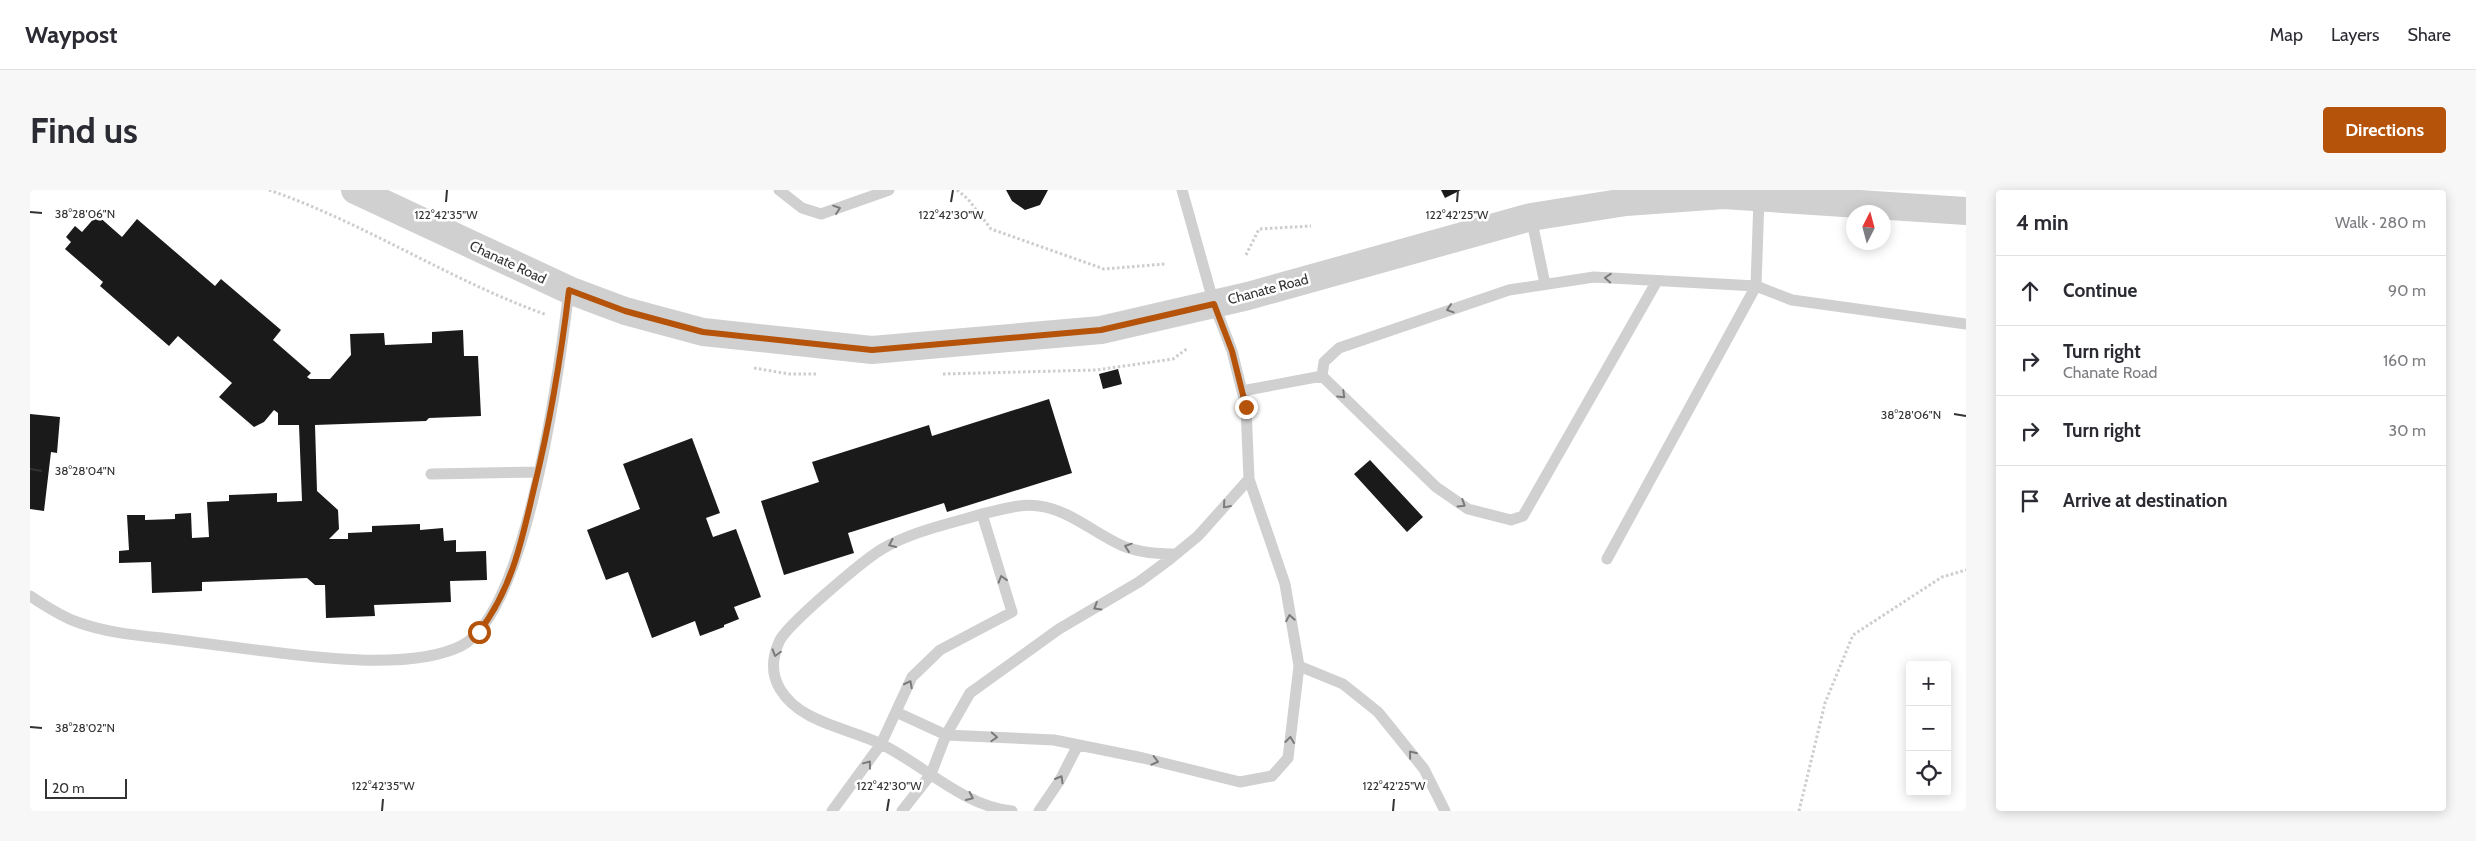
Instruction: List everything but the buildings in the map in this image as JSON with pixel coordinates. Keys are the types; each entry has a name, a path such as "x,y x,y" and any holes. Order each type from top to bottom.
{"street":[{"name":"Chanate Road","path":"354,190 569,290 625,311 703,332 872,350 1101,330 1214,304 1531,217 1638,200 1692,196 1759,196 1966,211"}],"lane":[{"path":"779,190 802,208 821,214 889,190"},
{"path":"896,712 946,735 1054,740 1143,758 1240,782 1272,776 1288,758 1298,666 1285,584 1249,479 1246,407 1232,351 1214,304 1182,190"},
{"path":"1607,559 1756,286 1759,196"},
{"path":"1531,217 1545,284"},
{"path":"1322,376 1324,362 1338,348 1509,290 1594,276 1756,286 1792,300 1966,324"},
{"path":"1322,376 1436,487 1468,509 1510,520 1523,516 1657,281"},
{"path":"30,596 59,614 79,623 117,633 274,652 384,661 446,652 462,645 479,632 490,618 506,587 520,551 548,427 569,290"},
{"path":"1242,391 1322,376"},
{"path":"431,474 538,472"},
{"path":"902,811 931,774 946,735 970,693 1059,629 1139,582 1176,554 1198,536 1249,479"},
{"path":"1012,811 1002,810 967,796 882,744 820,720 800,710 780,690 772,668 779,641 848,575 883,549 921,531 1015,506 1039,506 1059,511 1123,546 1147,553 1176,554"},
{"path":"832,811 882,744 912,677 940,650 1012,612 982,514"},
{"path":"1298,666 1343,684 1378,712 1424,769 1445,811"},
{"path":"1039,811 1060,780 1078,745"}],"path":[{"path":"956,190 968,199 991,228 1104,269 1165,264"},
{"path":"1246,255 1259,229 1311,226"},
{"path":"1799,811 1825,703 1853,635 1942,577 1966,570"}],"route":[{"path":"479,632 490,618 506,587 520,551 548,427 566,321 569,290 625,311 703,332 872,350 1101,330 1214,304 1232,351 1246,407"}]}
